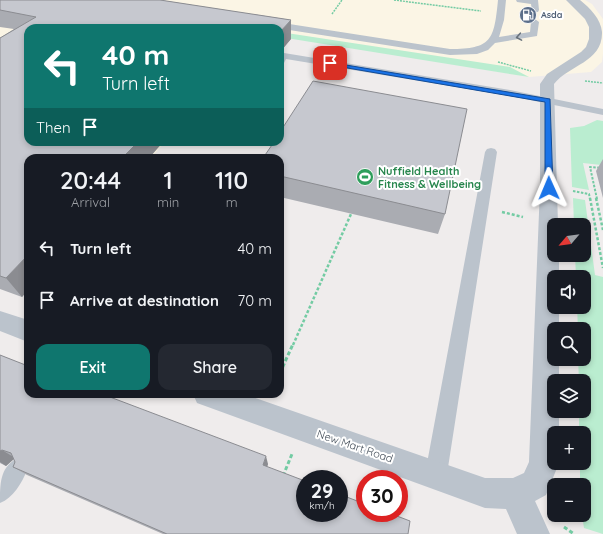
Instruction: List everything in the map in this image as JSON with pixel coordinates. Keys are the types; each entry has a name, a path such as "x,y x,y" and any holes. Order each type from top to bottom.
{"street":[{"name":"New Mart Road","path":"549,218 547,84 550,80 586,57 596,41 597,32 591,18 572,0"},
{"name":"New Mart Road","path":"218,398 436,474 485,493 515,494 535,484 544,463 548,262"},
{"path":"0,321 24,330"},
{"path":"515,494 534,534"}],"lane":[{"path":"494,41 499,23 502,0"},
{"path":"520,0 536,2 535,10"},
{"path":"284,27 450,52 474,51 485,48 494,41 534,34 535,22"},
{"path":"284,56 548,101 603,112"},
{"path":"436,474 491,152"},
{"path":"0,492 16,470"}],"path":[{"path":"331,16 342,0"},
{"path":"394,0 481,11"},
{"path":"603,168 590,167 603,230"},
{"path":"549,188 589,194 603,268"},
{"path":"481,208 547,223"},
{"path":"284,364 351,214"},
{"path":"283,477 302,428"}],"shaded area":[{"path":"0,0 585,0 592,4 603,19 602,62 591,72 529,77 284,36 284,24 24,24 24,146 162,146 154,154 24,154 24,294 0,285"}],"green space":[{"path":"284,33 510,67 529,77 284,38"},
{"path":"597,120 603,121 603,172 601,165 583,163 589,190 572,187 570,128 584,126"},
{"path":"573,198 585,200 587,218 574,218"},
{"path":"591,245 595,275 603,277 603,534 584,528 583,522 591,522 591,478 580,478 580,470 591,470 591,426 579,426 579,418 591,418 591,374 579,374 578,366 591,366 591,322 578,322 577,314 591,314 591,270 576,270 575,262 591,262"}],"building":[{"path":"0,0 160,0 291,20 284,28 284,24 24,24 36,17 0,10"},
{"path":"24,24 24,146 134,146 126,154 24,154 24,259 6,278 0,276 0,38"},
{"name":"Nuffield Health Fitness & Wellbeing","path":"313,81 467,109 445,214 284,177 284,154 266,154 271,146 284,146 284,126"},
{"path":"0,355 24,364 24,398 113,398 266,456 263,465 296,478 296,522 348,522 348,497 356,501 356,522 408,522 408,520 410,521 408,534 167,534 13,467 15,462 11,453 2,450 0,451"}],"place":[{"name":"Asda","path":"528,15"},
{"name":"Nuffield Health Fitness & Wellbeing","path":"365,177"}],"route":[{"path":"330,63 510,93 548,101 549,188"}]}
